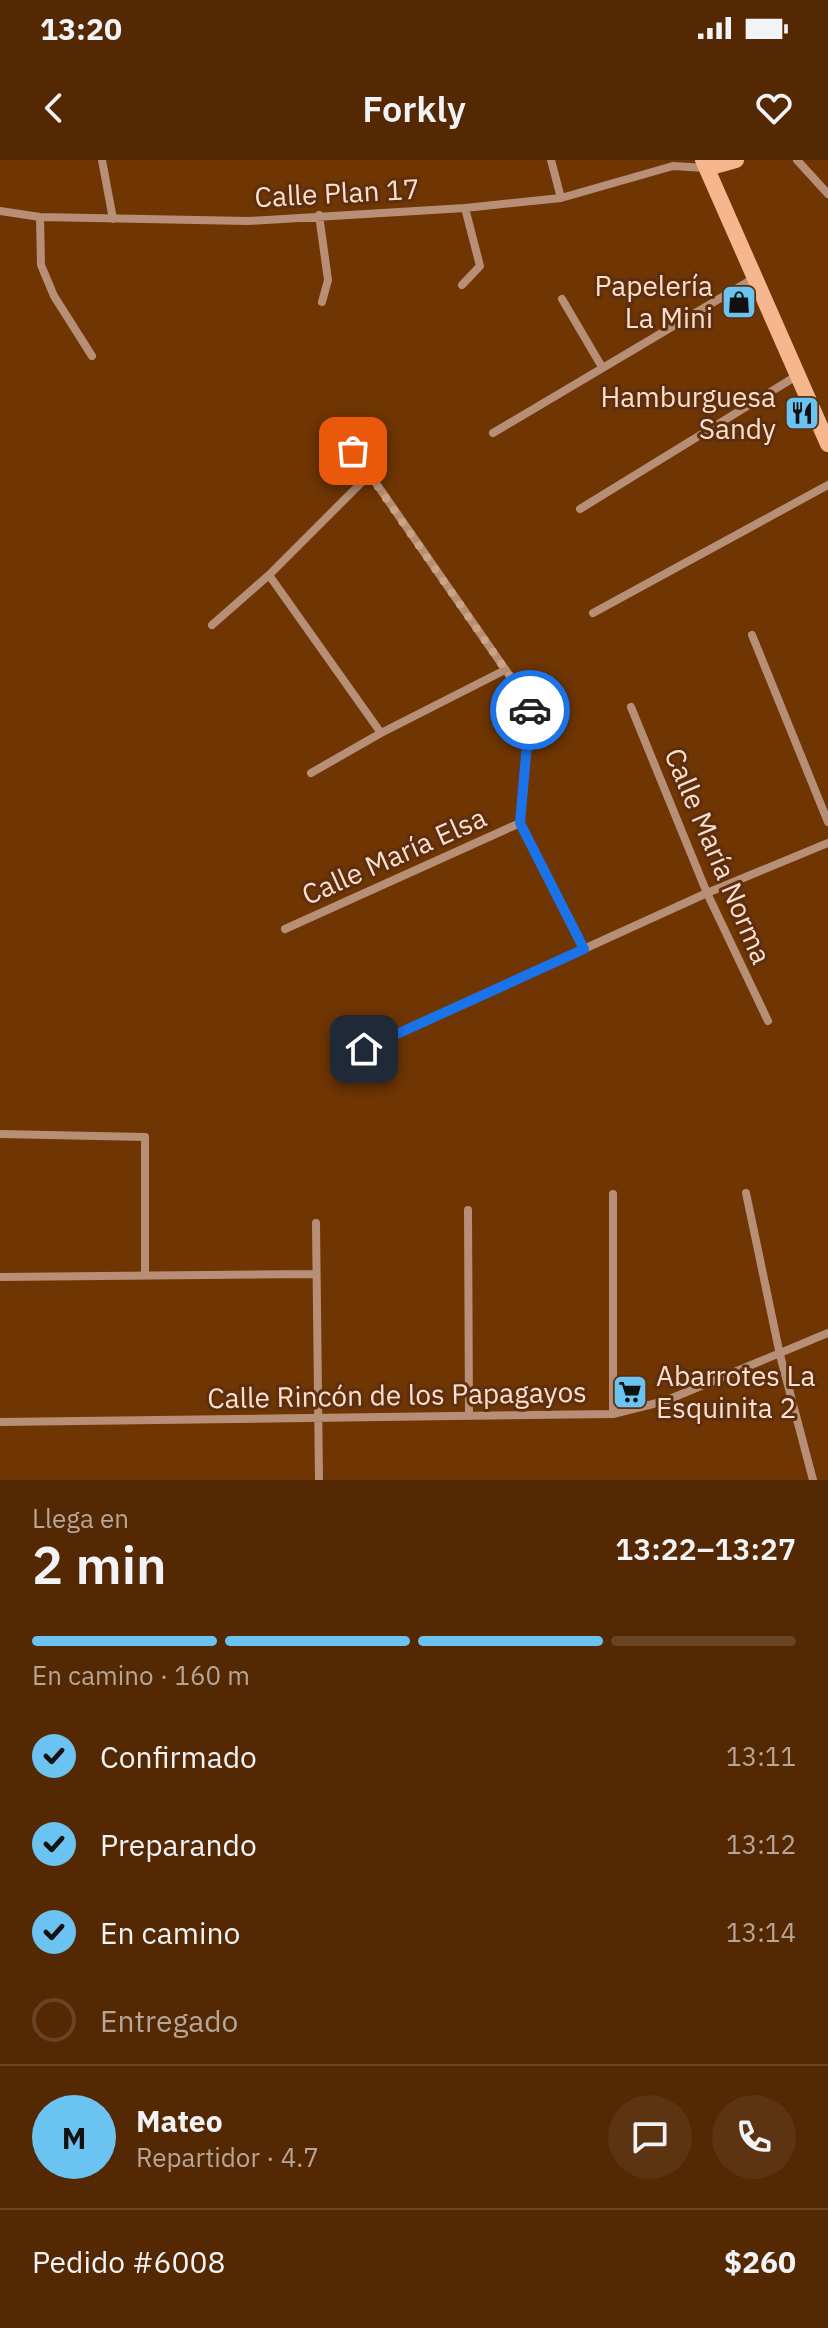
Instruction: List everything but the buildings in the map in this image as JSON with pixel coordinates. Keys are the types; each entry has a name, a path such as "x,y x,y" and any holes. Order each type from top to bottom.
{"main road":[{"path":"736,160 705,164 828,444"}],"street":[{"path":"102,160 113,219"},
{"path":"551,160 561,198"},
{"path":"797,160 828,194"},
{"name":"Calle Plan 17","path":"0,211 40,217 248,221 465,208 561,198 675,163 705,164"},
{"path":"462,285 480,266 465,208"},
{"path":"319,215 328,280 322,302"},
{"path":"40,217 41,265 54,296 92,356"},
{"path":"493,433 756,277"},
{"path":"562,299 602,367"},
{"path":"580,509 798,375"},
{"path":"337,427 530,705 520,823 584,949"},
{"path":"212,625 269,575 369,475"},
{"path":"593,613 828,485"},
{"path":"269,575 381,733"},
{"path":"752,635 828,822"},
{"path":"311,773 381,733 505,670"},
{"name":"Calle María Norma","path":"631,707 707,893 768,1021"},
{"name":"Calle María Elsa","path":"285,929 520,823"},
{"path":"364,1049 707,893 828,843"},
{"path":"0,1134 145,1137 145,1274"},
{"path":"746,1193 780,1355 813,1480"},
{"path":"613,1194 613,1414"},
{"path":"468,1210 469,1416"},
{"path":"316,1223 319,1480"},
{"path":"0,1277 316,1274"},
{"name":"Calle Rincón de los Papagayos","path":"0,1422 613,1414 665,1401 828,1333"}],"way so far":[{"path":"353,451 530,705 530,710"}],"place":[{"name":"Papelería La Mini","path":"739,302"},
{"name":"Hamburguesa Sandy","path":"802,413"},
{"name":"Abarrotes La Esquinita 2","path":"630,1392"}],"route":[{"path":"364,1049 584,949 520,823 530,710"}]}
